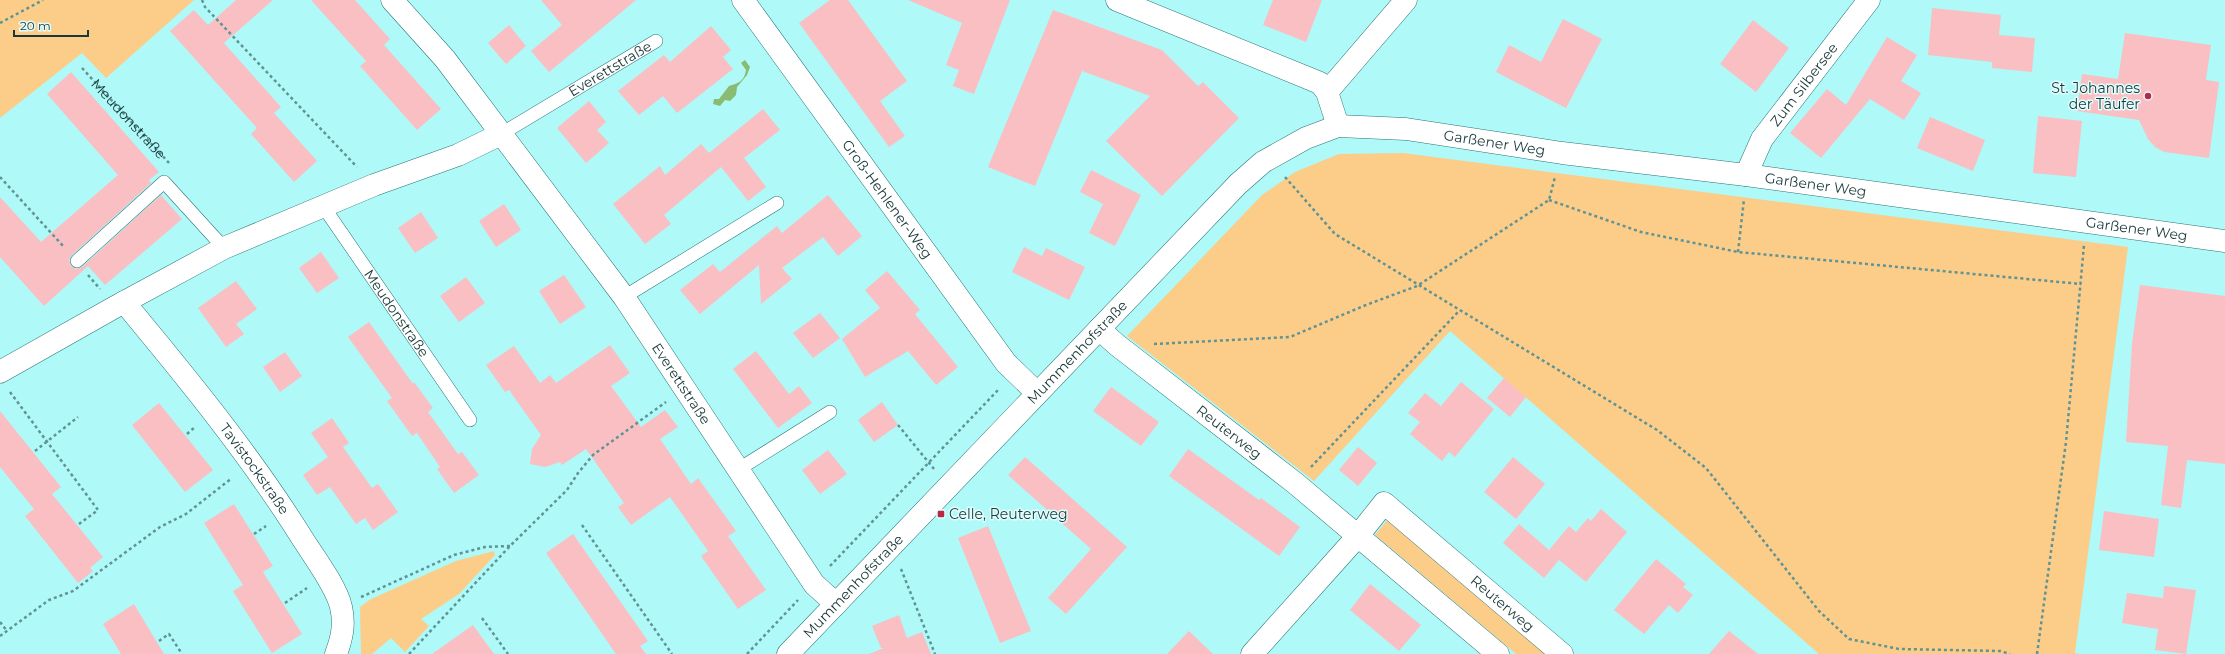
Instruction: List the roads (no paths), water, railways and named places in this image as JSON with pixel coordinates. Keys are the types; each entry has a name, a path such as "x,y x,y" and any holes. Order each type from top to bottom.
{"street":[{"name":"Everettstraße","path":"392,0 445,60 624,297 686,388 814,584 836,604"},
{"name":"Groß-Hehlener-Weg","path":"743,0 1006,363 1037,394"},
{"path":"1117,0 1320,83 1327,92 1338,126"},
{"path":"1327,92 1406,0"},
{"name":"Zum Silbersee","path":"1746,175 1762,139 1869,0"},
{"name":"Mummenhofstraße","path":"788,654 1238,184 1263,162 1306,138 1338,126 1406,129"},
{"name":"Garßener Weg","path":"1406,129 1562,153 1746,175 2225,241"},
{"path":"0,372 119,304 224,248 374,185 458,155 501,134"},
{"name":"Tavistockstraße","path":"119,304 215,412 252,463 326,576 341,606 343,638 336,654"},
{"name":"Reuterweg","path":"1099,329 1117,345 1295,484 1498,654"},
{"name":"Reuterweg","path":"1357,537 1384,503 1562,654"},
{"path":"1252,654 1357,537"}],"lane":[{"name":"Everettstraße","path":"501,134 656,41"},
{"name":"Meudonstraße","path":"77,261 164,182 224,248"},
{"path":"624,297 777,203"},
{"name":"Meudonstraße","path":"323,206 470,420"},
{"path":"739,469 830,412"}],"place":[{"name":"St. Johannes der Täufer","path":"2148,96"},
{"name":"Celle, Reuterweg","path":"941,514"}]}
